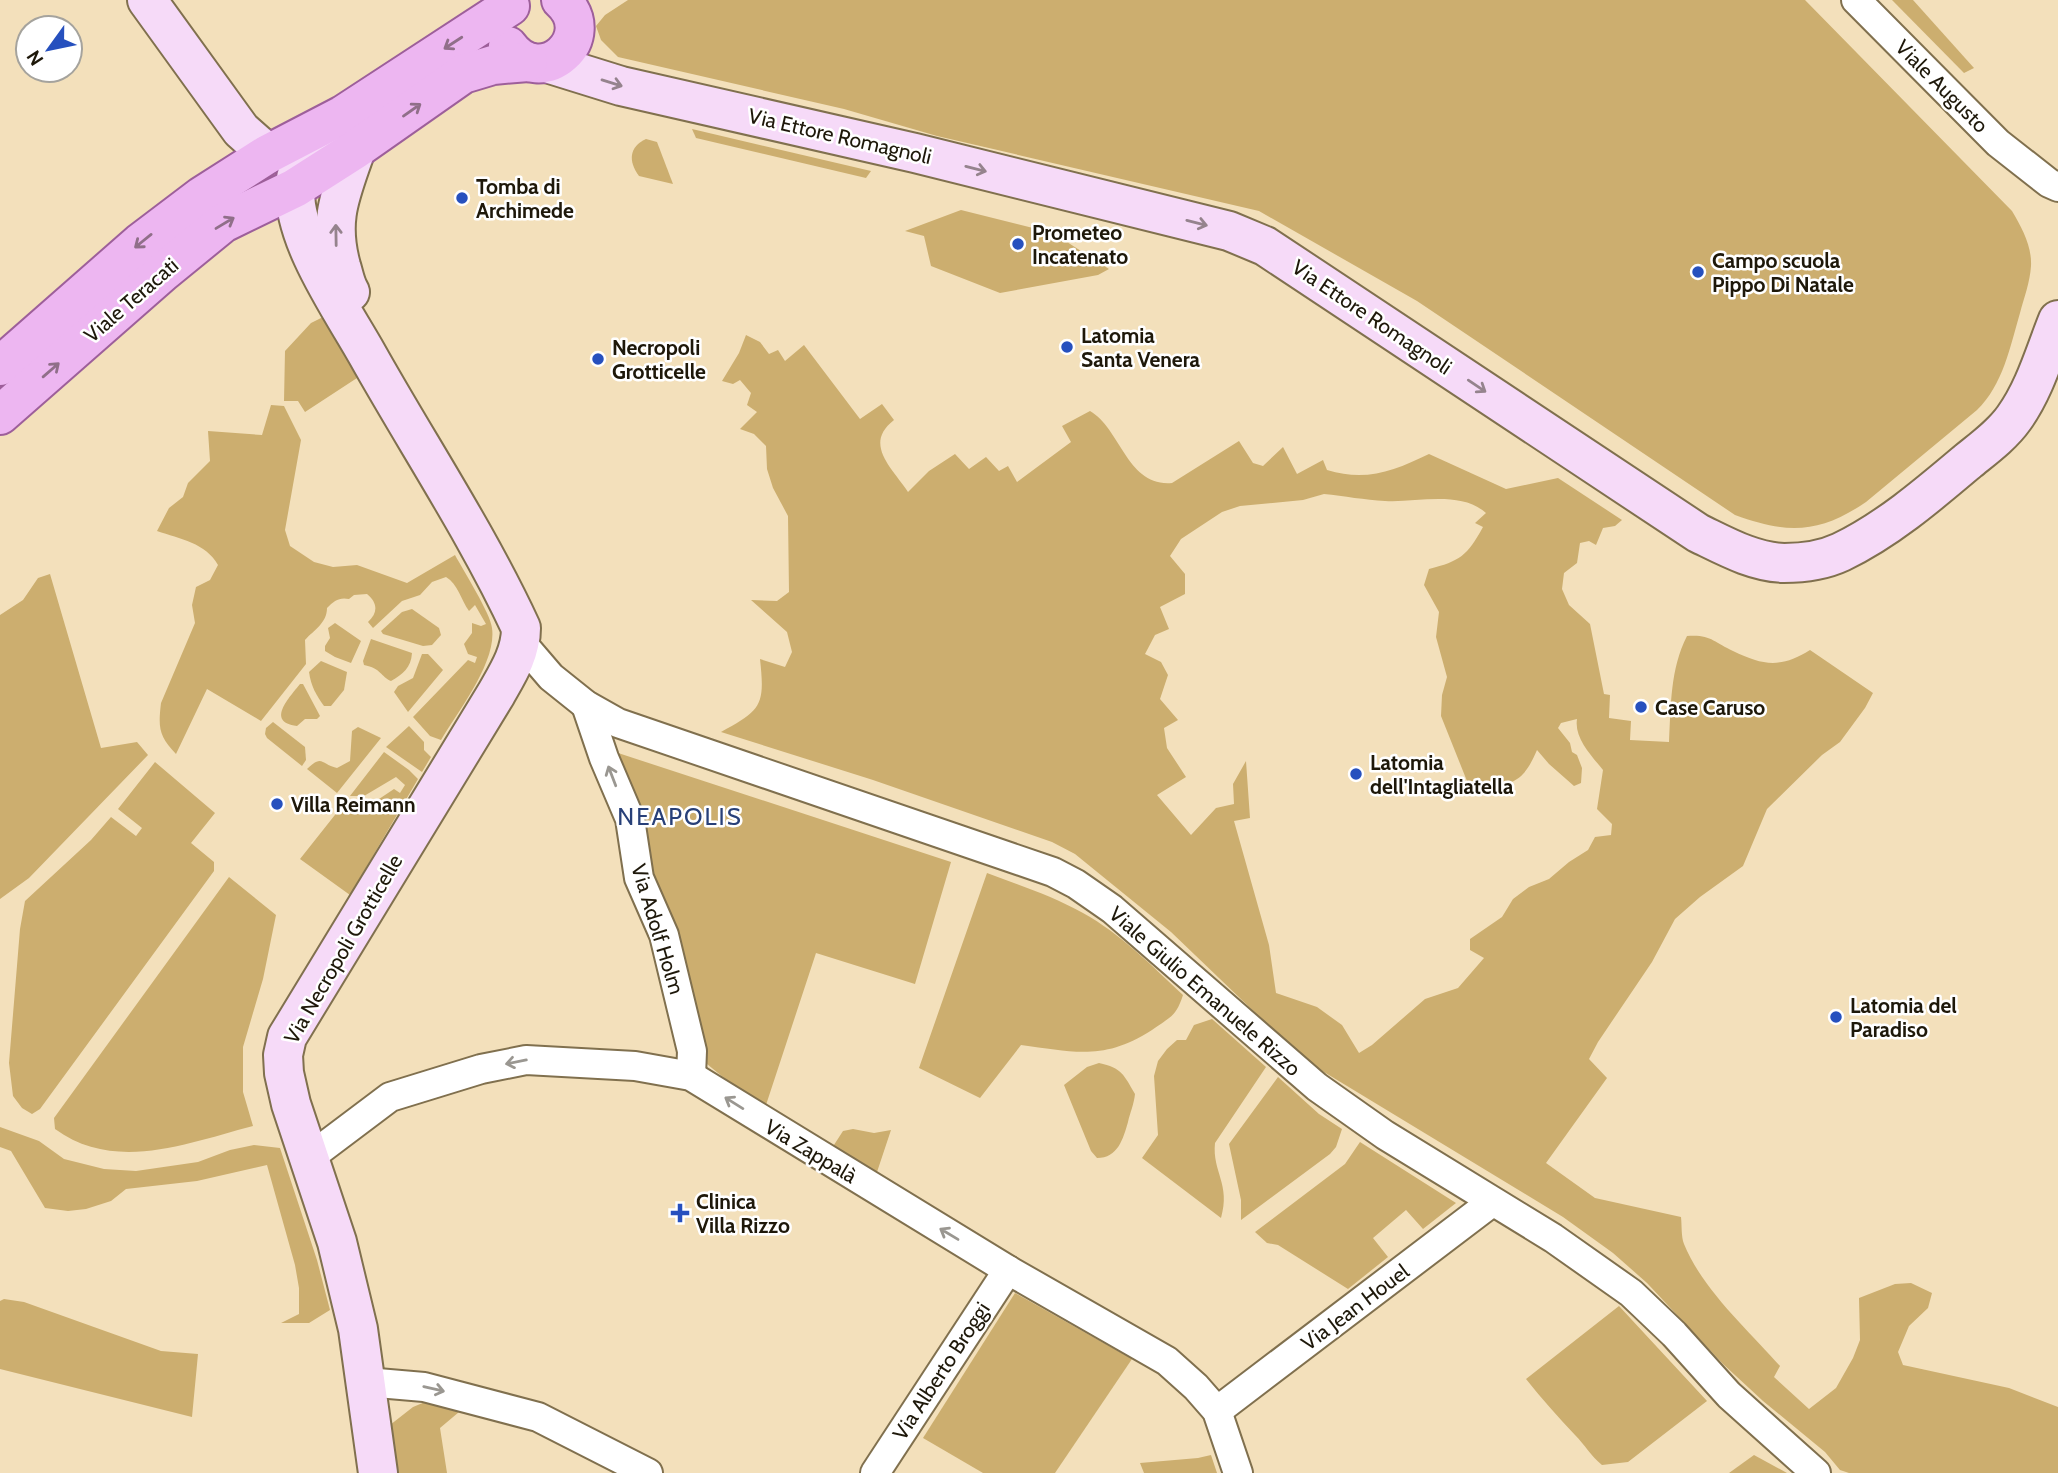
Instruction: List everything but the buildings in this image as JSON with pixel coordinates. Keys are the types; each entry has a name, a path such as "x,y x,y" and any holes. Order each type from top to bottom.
{"main road":[{"path":"513,3 505,16 505,39 518,57 538,62"},
{"path":"513,3 349,132 334,242 347,286 431,436 476,539 521,628 521,642"},
{"path":"476,539 418,445 309,250 287,216 283,194 296,176 303,158 463,74 493,65 538,62 563,55 575,32 573,5"},
{"path":"150,6 253,164"},
{"name":"Via Ettore Romagnoli","path":"538,62 621,86 928,157 1229,232 1254,241 1698,533 1758,559 1782,563 1811,561 1841,552 1885,526 1943,482 2004,431 2016,415 2028,395 2058,320"},
{"name":"Viale Teracati","path":"0,366 140,243 202,196 253,164 349,132"},
{"name":"Viale Teracati","path":"0,415 163,271 223,223 283,194"},
{"name":"Via Necropoli Grotticelle","path":"378,1473 358,1329 337,1242 284,1073 283,1055 288,1037 496,694 521,642"}],"street":[{"name":"Viale Augusto","path":"1856,0 1998,143 2058,187"},
{"name":"Viale Giulio Emanuele Rizzo","path":"521,642 551,677 586,705 618,723 1053,872 1076,884 1112,909 1317,1087 1385,1135 1553,1238 1631,1293 1674,1334 1730,1395 1816,1473"},
{"name":"Via Adolf Holm","path":"586,705 604,758 631,819 639,878 664,936 692,1051 691,1076"},
{"name":"Via Zappalà","path":"309,1158 390,1097 481,1069 526,1060 635,1066 691,1076 1008,1270 1167,1361 1196,1387 1217,1411 1238,1473"},
{"name":"Via Jean Houel","path":"1217,1411 1492,1202"},
{"name":"Via Alberto Broggi","path":"875,1473 1008,1270"},
{"path":"366,1382 424,1387 538,1417 648,1473"}],"shaded area":[{"name":"Campo scuola Pippo Di Natale","path":"628,0 1805,0 2012,211 2028,244 2031,259 2029,278 2005,365 1993,389 1977,410 1849,513 1802,528 1771,525 1735,515 1417,301 1259,211 937,136 844,109 618,57 601,40 596,26 605,15"},
{"path":"1892,0 1913,0 1974,68 1964,73"},
{"path":"692,129 871,171 866,178 696,138"},
{"path":"646,139 657,142 673,184 639,176 635,170 633,150"},
{"path":"961,210 1053,233 1109,269 1098,275 1000,293 931,266 924,236 905,231"},
{"path":"323,317 357,378 305,412 298,401 284,401 285,351 311,323"},
{"path":"746,335 760,342 769,354 778,350 785,361 804,345 860,419 882,404 894,420 881,438 883,456 908,492 929,471 955,454 969,469 986,457 999,471 1008,466 1017,482 1071,442 1062,426 1090,411 1110,430 1134,467 1157,482 1172,483 1239,441 1253,463 1263,466 1283,447 1297,474 1323,460 1327,470 1367,475 1392,470 1429,454 1506,489 1558,478 1622,520 1615,526 1603,528 1596,545 1589,541 1580,543 1577,563 1564,573 1562,589 1569,605 1590,624 1604,694 1610,695 1609,718 1631,721 1630,740 1669,742 1674,675 1687,636 1707,637 1744,656 1763,662 1790,660 1810,650 1873,693 1840,742 1822,755 1767,809 1743,866 1675,919 1652,962 1589,1059 1607,1078 1546,1163 1595,1198 1681,1217 1684,1244 1702,1277 1727,1309 1780,1366 1774,1377 1809,1409 1836,1388 1853,1358 1860,1340 1859,1298 1895,1284 1911,1283 1932,1293 1928,1308 1909,1326 1898,1352 1903,1365 2009,1388 2058,1407 2058,1473 1849,1473 1840,1470 1825,1452 1723,1364 1647,1283 1613,1253 1563,1217 1319,1069 1292,1048 1171,932 1075,854 1052,842 873,780 721,732 745,718 758,704 762,687 760,659 785,667 792,652 787,632 751,600 777,601 789,592 788,516 773,488 767,469 766,446 754,434 740,429 757,412 747,405 751,393 740,380 733,384 722,381 739,353","holes":["1324,494 1385,501 1451,500 1475,506 1486,513 1475,523 1483,527 1467,551 1455,560 1429,569 1424,585 1439,612 1436,637 1447,677 1442,695 1441,716 1467,781 1487,791 1513,782 1528,768 1537,750 1574,786 1581,783 1582,768 1577,755 1572,752 1570,743 1558,728 1561,723 1577,719 1581,740 1603,770 1597,809 1612,824 1611,835 1595,837 1588,850 1549,879 1529,887 1513,899 1502,917 1470,939 1470,950 1484,958 1458,988 1425,999 1359,1053 1342,1025 1317,1007 1276,993 1269,945 1234,821 1250,818 1246,761 1233,784 1234,804 1216,808 1191,835 1157,795 1186,777 1167,748 1164,728 1178,720 1160,699 1168,675 1161,662 1145,654 1155,635 1169,629 1160,607 1185,594 1185,574 1170,556 1181,539 1222,512 1240,506 1303,500"]},
{"path":"271,405 284,406 301,440 285,530 290,546 314,562 333,567 357,565 407,583 455,555 482,603 492,628 489,656 475,686 441,740 430,736 413,717 468,660 475,663 477,657 468,654 464,644 472,633 472,623 481,626 486,624 475,605 469,611 456,588 446,577 432,582 420,595 402,601 373,628 368,622 375,612 375,604 367,594 354,595 332,603 322,622 305,640 306,664 261,721 207,689 176,754 163,737 160,725 161,703 195,623 192,605 196,587 210,580 218,565 199,547 157,531 169,508 183,497 188,483 210,461 208,431 262,435"},
{"path":"50,574 101,748 137,742 148,755 29,878 0,899 0,615 23,600 38,578"},
{"path":"412,609 439,628 441,635 432,645 423,646 383,634 381,631 402,612"},
{"path":"335,623 361,641 351,663 325,651 330,638 328,628"},
{"path":"371,639 412,653 406,670 391,681 374,668 364,665"},
{"path":"422,654 428,654 443,670 408,712 394,692 398,686 413,678"},
{"path":"321,661 347,672 344,690 331,706 324,706 310,677 309,672"},
{"path":"300,684 303,684 320,716 317,719 305,719 297,726 288,724 281,714 286,702"},
{"path":"273,722 305,747 306,760 302,766 267,738 266,728"},
{"path":"409,726 424,742 424,750 431,757 422,772 386,747"},
{"path":"358,727 381,738 337,793 307,769 319,761 337,768 350,761 352,731"},
{"path":"612,751 951,862 915,984 816,953 765,1108 707,1064 676,934 647,875"},
{"path":"384,752 418,779 350,895 300,859 346,801 376,801 394,789 400,793 405,785 396,777 364,796 350,796"},
{"path":"155,762 215,813 191,843 214,862 214,871 40,1109 32,1114 22,1108 13,1096 9,1063 20,929 25,901 91,840 111,817 136,836 142,828 118,809"},
{"path":"987,873 1060,901 1083,913 1136,951 1183,995 1172,1016 1135,1040 1103,1050 1073,1052 1021,1045 980,1098 919,1068"},
{"path":"229,877 276,915 263,979 243,1047 243,1092 253,1126 178,1146 127,1152 78,1142 55,1129 54,1118"},
{"path":"1212,1019 1266,1067 1215,1143 1216,1162 1224,1196 1221,1218 1142,1158 1158,1135 1154,1076 1158,1061 1177,1040 1186,1040 1194,1025"},
{"path":"1099,1063 1122,1073 1135,1094 1122,1141 1110,1155 1097,1158 1091,1151 1064,1085 1087,1067"},
{"path":"1278,1077 1319,1114 1342,1129 1336,1147 1330,1154 1241,1220 1241,1200 1229,1144"},
{"path":"0,1127 39,1141 64,1159 104,1169 136,1171 198,1162 230,1150 254,1145 280,1148 317,1260 330,1310 309,1323 281,1323 299,1314 299,1288 267,1165 197,1181 126,1189 111,1201 86,1209 68,1211 45,1208 11,1151 0,1147"},
{"path":"853,1129 874,1133 891,1130 877,1172 832,1148 843,1131"},
{"path":"1360,1142 1456,1203 1423,1229 1406,1210 1373,1238 1388,1257 1348,1289 1278,1245 1267,1243 1255,1232 1345,1164"},
{"path":"1015,1293 1132,1359 1055,1473 983,1473 923,1438"},
{"path":"4,1299 24,1302 161,1351 198,1354 192,1417 0,1369 0,1301"},
{"path":"1619,1306 1707,1401 1628,1462 1602,1465 1526,1379"},
{"path":"425,1402 459,1412 440,1428 447,1473 399,1473 390,1425 413,1407"},
{"path":"1211,1455 1217,1473 1144,1473 1140,1463 1198,1458"},
{"path":"1754,1455 1787,1473 1729,1473"}],"place":[{"name":"Tomba di Archimede","path":"462,198"},
{"name":"Prometeo Incatenato","path":"1018,244"},
{"name":"Campo scuola Pippo Di Natale","path":"1698,272"},
{"name":"Latomia Santa Venera","path":"1067,347"},
{"name":"Necropoli Grotticelle","path":"598,359"},
{"name":"Case Caruso","path":"1641,707"},
{"name":"Latomia dell'Intagliatella","path":"1356,774"},
{"name":"Villa Reimann","path":"277,804"},
{"name":"Latomia del Paradiso","path":"1836,1017"},
{"name":"Clinica Villa Rizzo","path":"680,1213"}],"district":[{"name":"NEAPOLIS","path":"680,816"}]}
